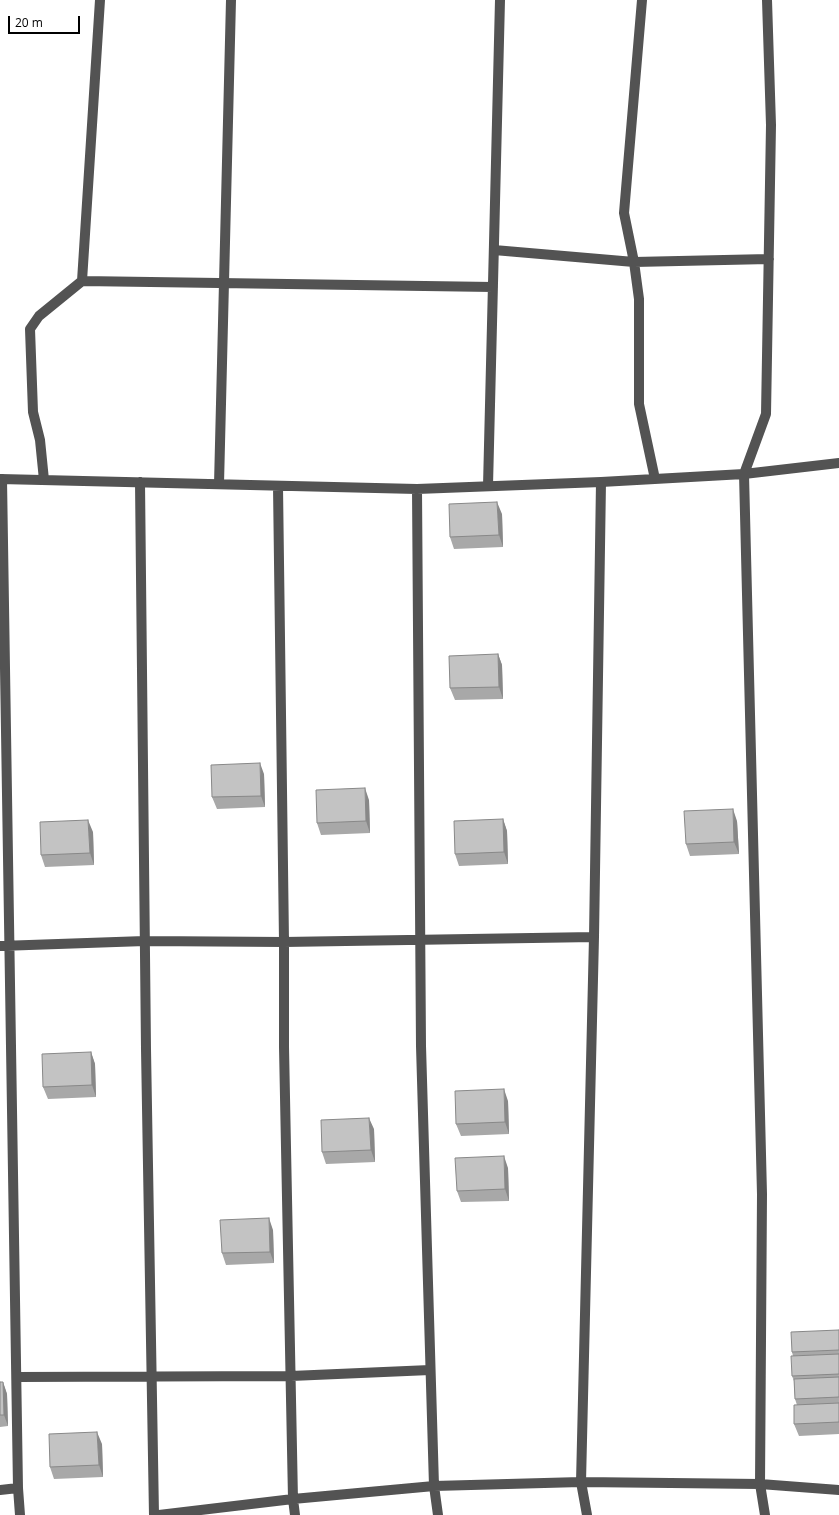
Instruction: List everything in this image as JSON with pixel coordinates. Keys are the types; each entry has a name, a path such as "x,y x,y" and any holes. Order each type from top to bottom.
{"street":[{"path":"82,281 100,0"},
{"path":"219,484 223,283 232,0"},
{"path":"488,486 500,0"},
{"path":"642,0 624,212 634,262 639,299 639,404 655,479"},
{"path":"765,1515 760,1484 762,1194 744,474 766,414 772,125 767,0"},
{"path":"494,250 634,262 769,259"},
{"path":"44,480 40,440 33,412 30,329 40,316 82,281 493,287"},
{"path":"20,1515 18,1488 16,1377 12,1047 4,946 1,479 417,489 601,482 744,474 839,463"},
{"path":"140,482 145,941 154,1515"},
{"path":"587,1515 581,1482 594,937 601,482"},
{"path":"278,486 284,1047 293,1499 295,1515"},
{"path":"417,489 422,1046 430,1370 434,1486 438,1515"},
{"path":"4,946 145,941 284,942 594,937"},
{"path":"16,1377 291,1376 430,1370"},
{"path":"159,1515 293,1499 434,1486 581,1482 760,1484 839,1490"},
{"path":"0,1490 18,1488"}],"building":[{"path":"497,502 499,535 450,537 449,504"},
{"path":"498,654 499,687 450,688 449,656"},
{"path":"260,763 261,796 212,797 211,765"},
{"path":"365,788 366,821 317,823 316,790"},
{"path":"733,809 734,842 686,844 684,811"},
{"path":"503,819 504,852 455,854 454,821"},
{"path":"88,820 90,853 41,855 40,822"},
{"path":"91,1052 92,1085 43,1087 42,1054"},
{"path":"504,1089 505,1122 456,1124 455,1091"},
{"path":"369,1118 371,1150 322,1152 321,1120"},
{"path":"504,1156 505,1189 457,1191 455,1158"},
{"path":"269,1218 270,1252 222,1253 220,1220"},
{"path":"839,1330 839,1350 792,1352 791,1332"},
{"path":"839,1354 839,1374 792,1376 791,1356"},
{"path":"839,1377 839,1397 795,1399 794,1379"},
{"path":"0,1382 3,1382 4,1415 0,1415"},
{"path":"839,1403 839,1422 794,1424 794,1405"},
{"path":"97,1432 99,1465 50,1467 49,1434"}]}
